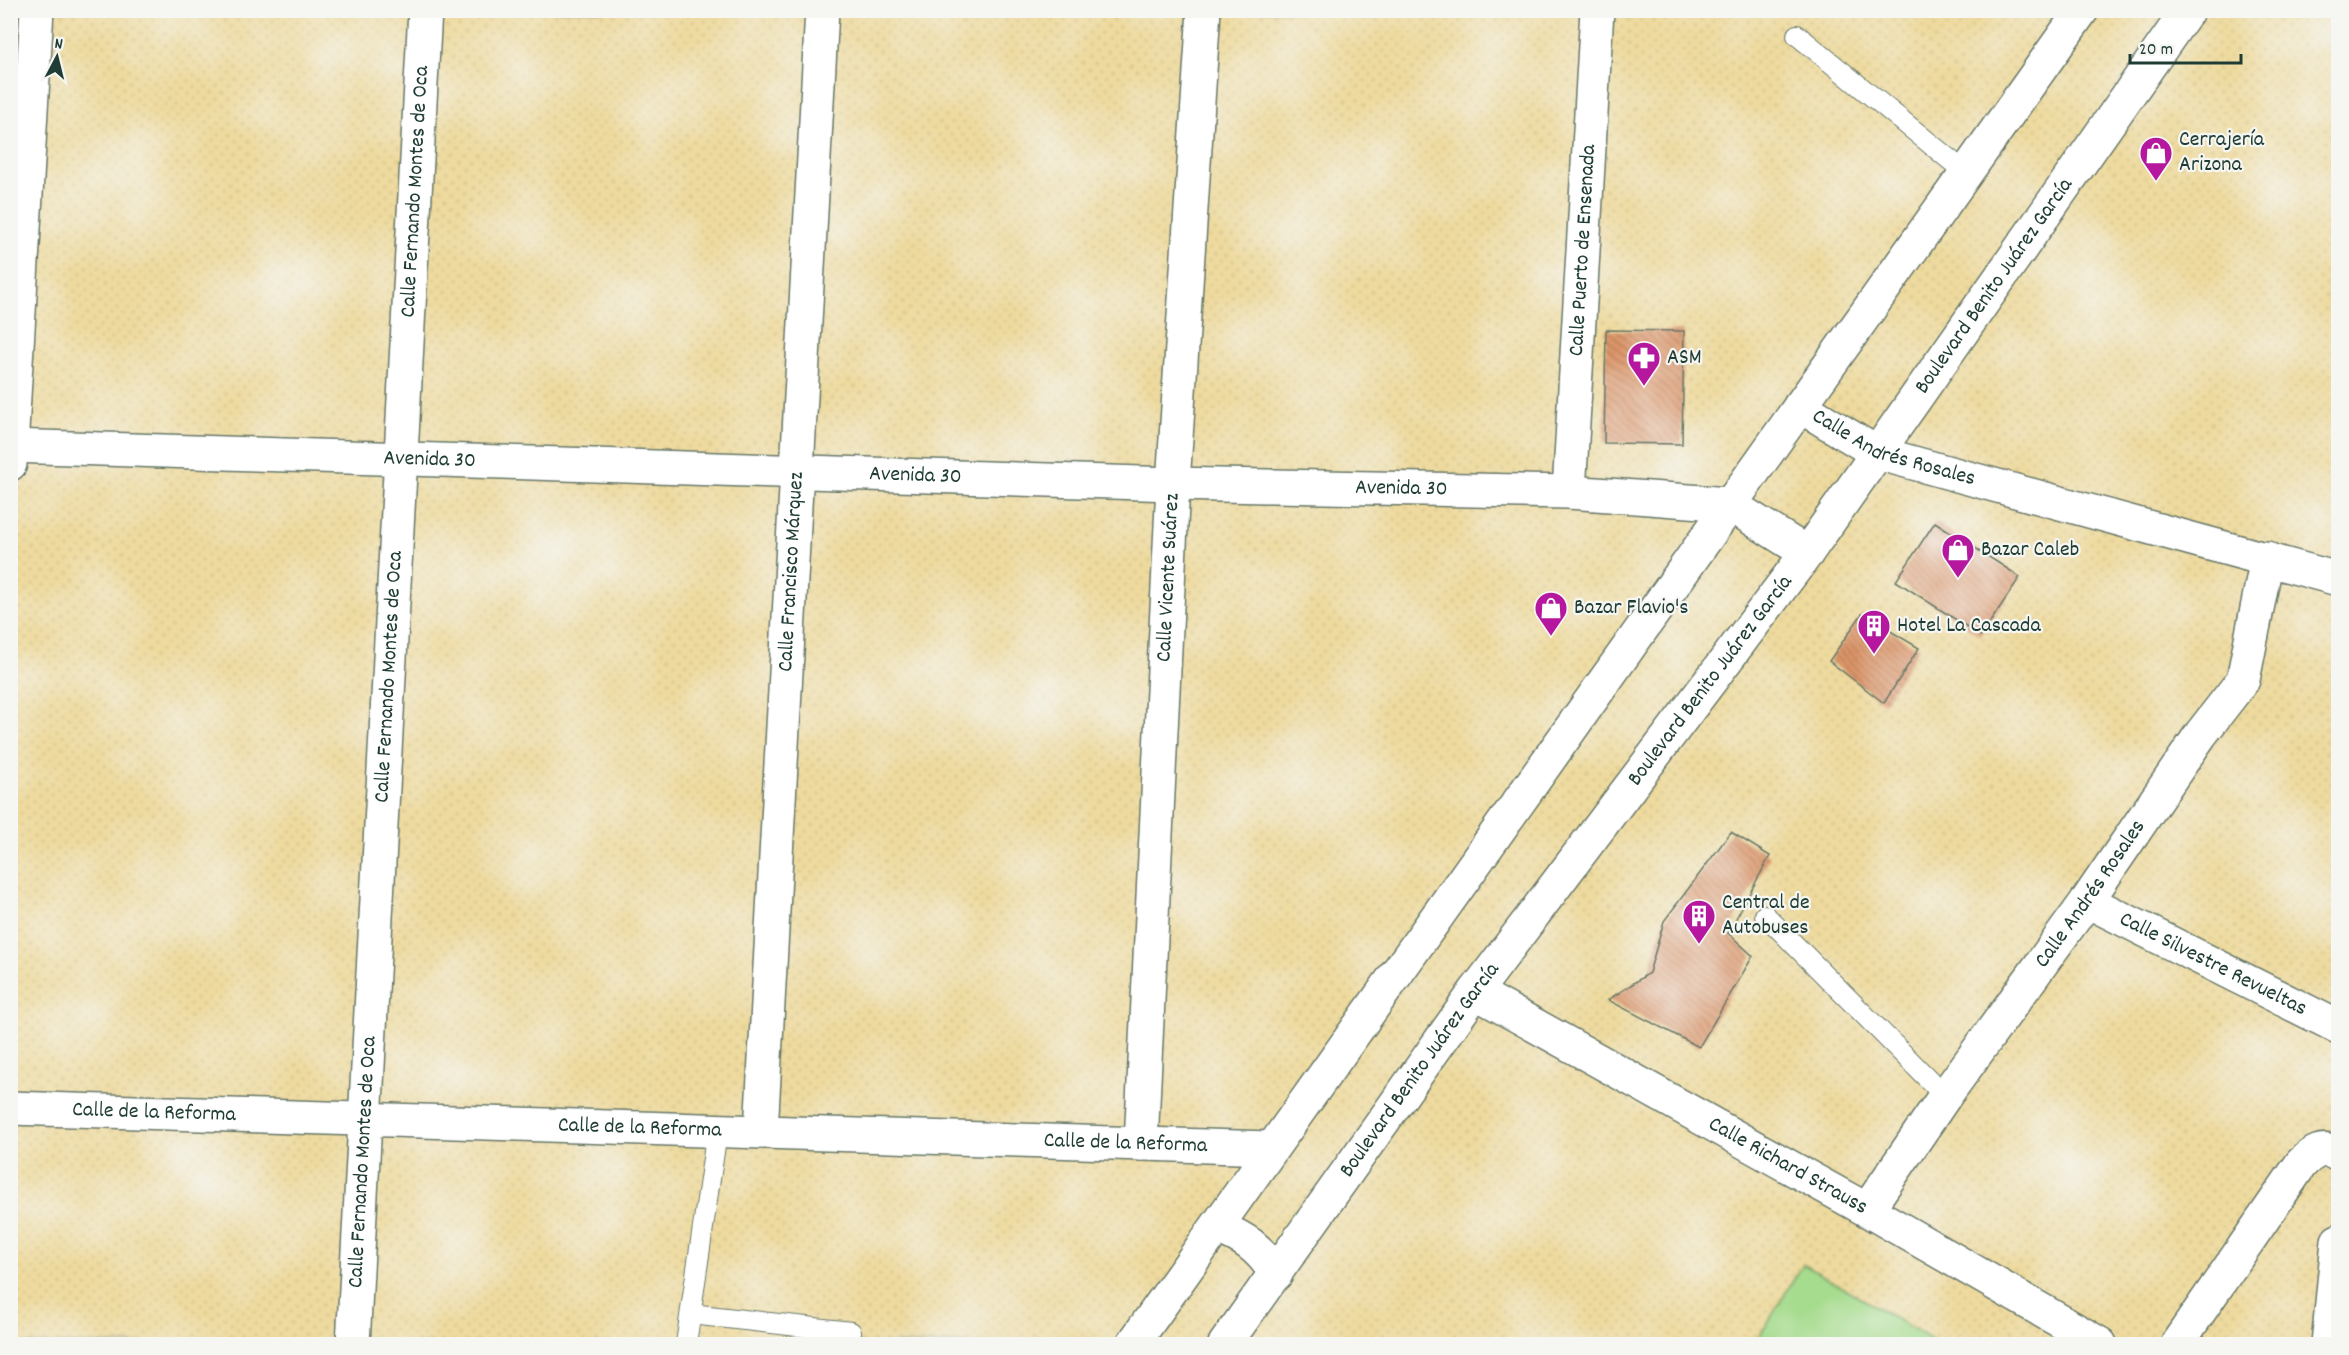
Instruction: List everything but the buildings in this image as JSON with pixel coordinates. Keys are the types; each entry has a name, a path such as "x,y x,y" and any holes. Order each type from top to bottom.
{"street":[{"path":"11,452 37,10"},
{"name":"Calle Fernando Montes de Oca","path":"353,1344 425,10"},
{"name":"Calle Francisco Márquez","path":"761,1132 822,10"},
{"name":"Calle Vicente Suárez","path":"1141,1144 1173,484 1204,10"},
{"name":"Calle Puerto de Ensenada","path":"1569,492 1597,10"},
{"path":"1133,1344 1217,1227 1270,1148 2082,10"},
{"name":"Boulevard Benito Juárez García","path":"1225,1344 1475,992 1807,553 2188,10"},
{"name":"Calle Andrés Rosales","path":"1800,406 1877,453 2338,579"},
{"name":"Avenida 30","path":"11,452 400,459 797,470 1173,484 1569,492 1729,504 1807,553"},
{"name":"Calle Andrés Rosales","path":"1868,1210 1945,1096 2087,901 2201,734 2243,680 2267,558"},
{"name":"Calle Silvestre Revueltas","path":"2087,901 2338,1027"},
{"name":"Calle Richard Strauss","path":"1475,992 1868,1210 2100,1344"},
{"name":"Calle de la Reforma","path":"10,1108 1270,1148"},
{"path":"2177,1344 2301,1164 2317,1151 2331,1151 2338,1155"},
{"path":"1217,1227 1243,1237 1255,1246 1276,1274"},
{"path":"2328,1344 2338,1241"}],"lane":[{"path":"1797,35 1966,172"},
{"path":"1765,915 1945,1096"},
{"path":"686,1344 717,1131"},
{"path":"690,1314 851,1332"}],"sand":[{"path":"11,11 2338,11 2338,1344 11,1344"}],"green space":[{"path":"1803,1264 1939,1344 1755,1344"}],"place":[{"name":"Cerrajería Arizona","path":"2156,182"},
{"name":"ASM","path":"1644,387"},
{"name":"Bazar Caleb","path":"1958,579"},
{"name":"Bazar Flavio's","path":"1551,637"},
{"name":"Hotel La Cascada","path":"1874,655"},
{"name":"Central de Autobuses","path":"1699,945"}]}
